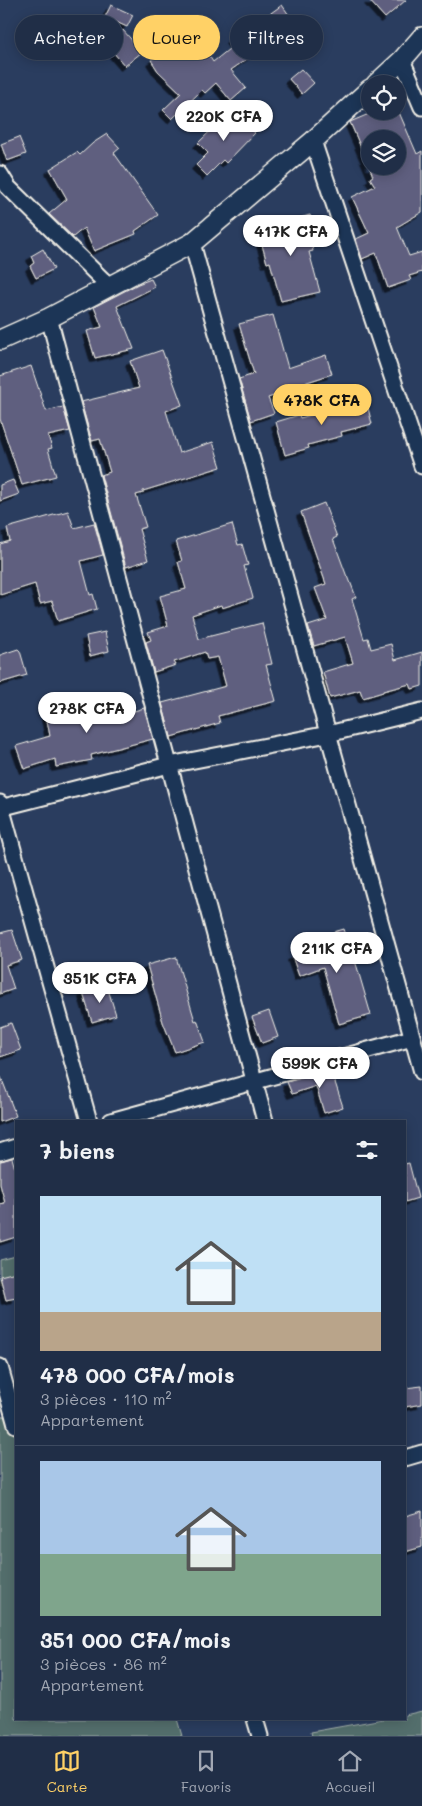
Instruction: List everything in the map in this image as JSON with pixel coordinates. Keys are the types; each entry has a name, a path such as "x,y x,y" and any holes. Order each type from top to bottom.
{"street":[{"path":"386,75 422,37"},
{"path":"402,60 422,107"},
{"path":"0,340 49,318 192,243 314,141 361,97"},
{"path":"314,141 420,450 422,466"},
{"path":"0,174 8,187 109,286"},
{"path":"192,243 422,1072"},
{"path":"49,318 266,1120"},
{"path":"89,1120 0,806 169,764 328,734 422,711"},
{"path":"115,1120 412,1038"},
{"path":"0,1152 15,1147"},
{"path":"0,1367 15,1421"},
{"path":"406,1458 422,1453"},
{"path":"256,1720 260,1736"}],"green space":[{"path":"15,1256 15,1279 0,1284 0,1260"},
{"path":"15,1410 15,1720 177,1720 182,1736 0,1736 0,1418"},
{"path":"422,1711 422,1736 312,1736 311,1732 377,1720 406,1720 406,1715"}],"building":[{"path":"369,0 406,0 385,18"},
{"path":"111,5 133,15 127,27 123,25 123,15 106,15"},
{"path":"282,5 289,15 268,15"},
{"path":"123,30 133,42 133,59 125,66 120,60 123,60"},
{"path":"230,48 230,60 245,60 231,70 246,88 231,101 216,83 205,93 202,90 172,119 163,110 181,93 158,71 151,60 212,60 213,62 220,60 220,56"},
{"path":"301,69 314,83 302,94 289,79"},
{"path":"232,110 255,133 226,163 223,160 207,176 196,165 208,153 198,143"},
{"path":"361,117 361,120 402,120 417,154 422,151 422,212 397,227 409,256 422,252 422,272 409,276 411,280 388,288 376,253 362,259 356,239 369,233 352,197 375,186 370,178 373,175 406,175 406,130 361,130 361,148 350,122"},
{"path":"107,134 120,148 114,153 158,215 135,231 136,234 94,251 84,228 73,237 49,214 67,199 50,169 77,152 80,155"},
{"path":"19,137 26,154 7,161 1,144"},
{"path":"310,215 315,231 309,233 313,251 309,252 320,292 281,301 270,262 267,263 258,230"},
{"path":"43,249 54,269 36,278 30,266 34,263 31,256"},
{"path":"151,279 155,287 117,306 134,349 95,358 87,331 102,327 94,307"},
{"path":"273,315 288,368 326,355 332,374 295,386 296,388 268,398 274,413 251,421 239,379 254,374 239,324"},
{"path":"162,350 182,405 166,411 179,453 213,442 221,467 143,491 143,493 136,495 146,527 139,529 148,560 126,567 101,475 110,472 100,439 92,441 81,402 139,388 130,361"},
{"path":"31,366 46,411 63,407 70,431 48,436 52,448 48,449 56,476 22,485 0,419 0,376"},
{"path":"366,400 372,424 341,432 342,436 308,445 309,448 285,455 276,422 299,415 300,418"},
{"path":"13,480 19,494 0,501 0,485"},
{"path":"324,503 337,537 333,539 356,597 352,599 364,639 368,638 371,649 391,644 395,660 422,652 422,686 412,689 410,684 363,698 360,690 330,698 323,672 353,663 345,637 314,646 308,626 327,620 315,588 326,584 301,512"},
{"path":"68,511 74,528 94,523 103,555 81,561 90,595 93,594 97,609 58,621 52,601 40,604 35,584 0,595 0,544 10,541 7,528"},
{"path":"232,524 238,545 242,544 248,565 244,566 253,598 222,608 221,605 192,615 199,639 262,623 272,664 266,665 276,701 218,716 220,723 171,737 162,703 226,686 218,657 207,659 205,652 174,662 176,665 154,672 146,642 151,640 148,632 168,626 160,596 186,589 178,562 182,561 176,541"},
{"path":"105,632 109,651 90,656 86,636"},
{"path":"18,649 27,675 0,683 0,655"},
{"path":"127,698 131,712 144,708 153,739 91,755 92,760 56,767 55,759 24,769 16,746 50,736 46,715 82,709"},
{"path":"344,929 371,1015 339,1024 323,967 299,976 292,956 317,947 314,938"},
{"path":"12,930 22,960 6,965 14,989 0,994 0,933"},
{"path":"176,957 195,1021 197,1020 205,1042 175,1052 163,1022 147,965"},
{"path":"107,986 116,1015 92,1022 83,993"},
{"path":"269,1011 278,1037 262,1043 252,1017"},
{"path":"11,1023 21,1050 0,1057 0,1027"},
{"path":"331,1070 343,1107 324,1113 316,1086 292,1094 287,1082"},
{"path":"0,1077 16,1116 0,1122"},
{"path":"12,1158 15,1168 15,1237 0,1242 0,1204 5,1203 0,1184 0,1161"},
{"path":"409,1163 418,1198 406,1202 406,1164"},
{"path":"15,1272 15,1298 6,1300 0,1276"},
{"path":"422,1386 422,1404 406,1407 406,1388"},
{"path":"422,1511 422,1547 406,1552 406,1516"}]}
